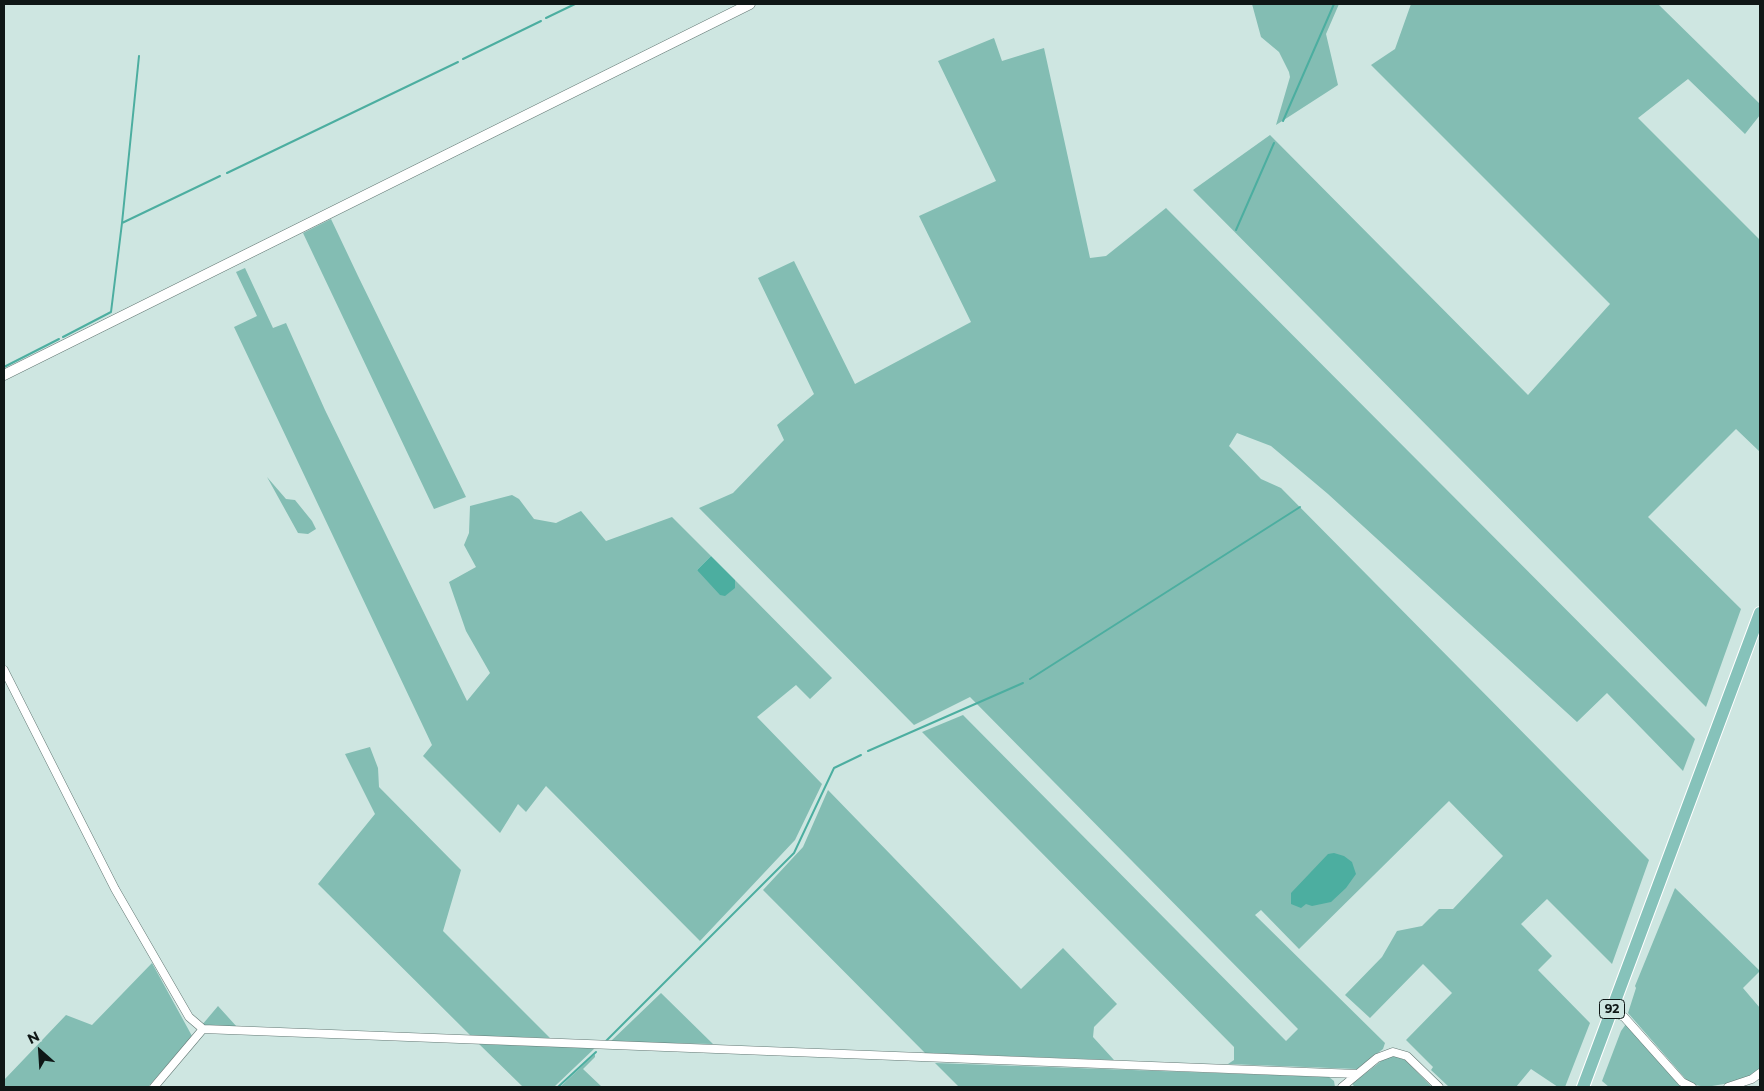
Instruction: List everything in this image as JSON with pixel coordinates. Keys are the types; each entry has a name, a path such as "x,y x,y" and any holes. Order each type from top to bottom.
{"main road":[{"name":"92","path":"1583,1087 1760,613"}],"street":[{"path":"4,375 750,4"},
{"path":"4,670 115,889 190,1017 203,1029 1357,1074"},
{"path":"1611,1011 1624,1017 1682,1082 1692,1087"},
{"path":"154,1087 203,1029"},
{"path":"1342,1087 1383,1055 1398,1053 1412,1060 1439,1087"},
{"path":"1728,1087 1760,1073"}],"shaded area":[{"path":"1252,4 1339,4 1326,34 1338,85 1276,125 1290,77 1279,52 1261,37"},
{"path":"1411,4 1658,4 1760,104 1760,115 1745,134 1688,79 1638,118 1760,240 1760,452 1736,429 1648,517 1741,609 1706,707 1193,190 1270,135 1528,395 1610,304 1371,65 1395,49"},
{"path":"994,38 1002,61 1044,48 1090,258 1106,256 1166,208 1695,739 1683,771 1607,693 1577,722 1328,494 1271,446 1237,433 1229,446 1261,479 1281,488 1649,860 1612,964 1547,899 1521,924 1552,956 1538,970 1590,1023 1565,1087 1558,1087 1531,1069 1516,1087 1449,1087 1431,1070 1433,1067 1406,1040 1452,993 1423,964 1370,1018 1345,995 1382,957 1397,931 1422,926 1439,909 1453,909 1503,856 1449,801 1299,949 1261,910 1255,915 1385,1043 1383,1049 1357,1069 1228,1064 1234,1060 1234,1047 922,732 963,715 1286,1041 1298,1029 970,697 914,725 699,508 733,493 784,440 777,425 814,394 758,278 794,261 855,384 971,322 919,216 996,181 938,61"},
{"path":"331,219 466,497 434,509 303,233"},
{"path":"245,268 273,328 286,323 325,410 467,701 490,673 466,631 449,582 476,567 464,545 469,533 470,506 512,495 519,499 534,519 556,523 581,511 606,541 672,517 711,556 697,570 735,588 735,580 832,678 810,699 796,685 757,717 822,784 795,840 700,941 546,786 526,812 518,804 500,833 423,756 432,745 234,327 257,316 236,272"},
{"path":"267,477 286,499 295,500 316,529 308,534 298,533"},
{"path":"711,556 735,580 735,588 725,596 720,595 697,570"},
{"path":"370,747 378,768 379,787 461,870 443,931 550,1038 471,1036 318,884 375,814 345,754"},
{"path":"828,790 1021,989 1063,948 1117,1004 1094,1027 1093,1037 1114,1060 925,1053 763,890 803,847"},
{"path":"1334,853 1344,856 1352,862 1356,874 1346,888 1331,902 1312,906 1306,904 1301,908 1291,904 1291,893 1328,854"},
{"path":"1675,888 1760,971 1743,988 1760,1008 1760,1071 1742,1081 1706,1087 1690,1084 1628,1013 1635,986"},
{"path":"152,963 192,1036 148,1087 4,1087 4,1080 66,1015 92,1025"},
{"path":"661,993 713,1044 610,1042"},
{"path":"218,1006 237,1027 202,1025"},
{"path":"1626,1024 1639,1036 1683,1087 1609,1087 1602,1081 1621,1031"},
{"path":"479,1044 595,1048 554,1087 523,1087"},
{"path":"595,1054 595,1057 583,1069 602,1087 560,1087"},
{"path":"1395,1056 1405,1060 1432,1087 1355,1087 1352,1084 1385,1058"},
{"path":"935,1063 1329,1077 1334,1081 1335,1087 959,1087"}],"waterway":[{"path":"546,18 575,4"},
{"path":"1283,121 1334,4"},
{"path":"463,59 541,21"},
{"path":"122,223 139,56"},
{"path":"227,173 458,62"},
{"path":"1236,230 1274,143"},
{"path":"63,337 111,312 122,223 220,176"},
{"path":"4,367 59,339"},
{"path":"1030,679 1300,507"},
{"path":"868,751 1023,683"},
{"path":"606,1041 794,853 834,768 861,755"},
{"path":"558,1087 596,1052"}]}
